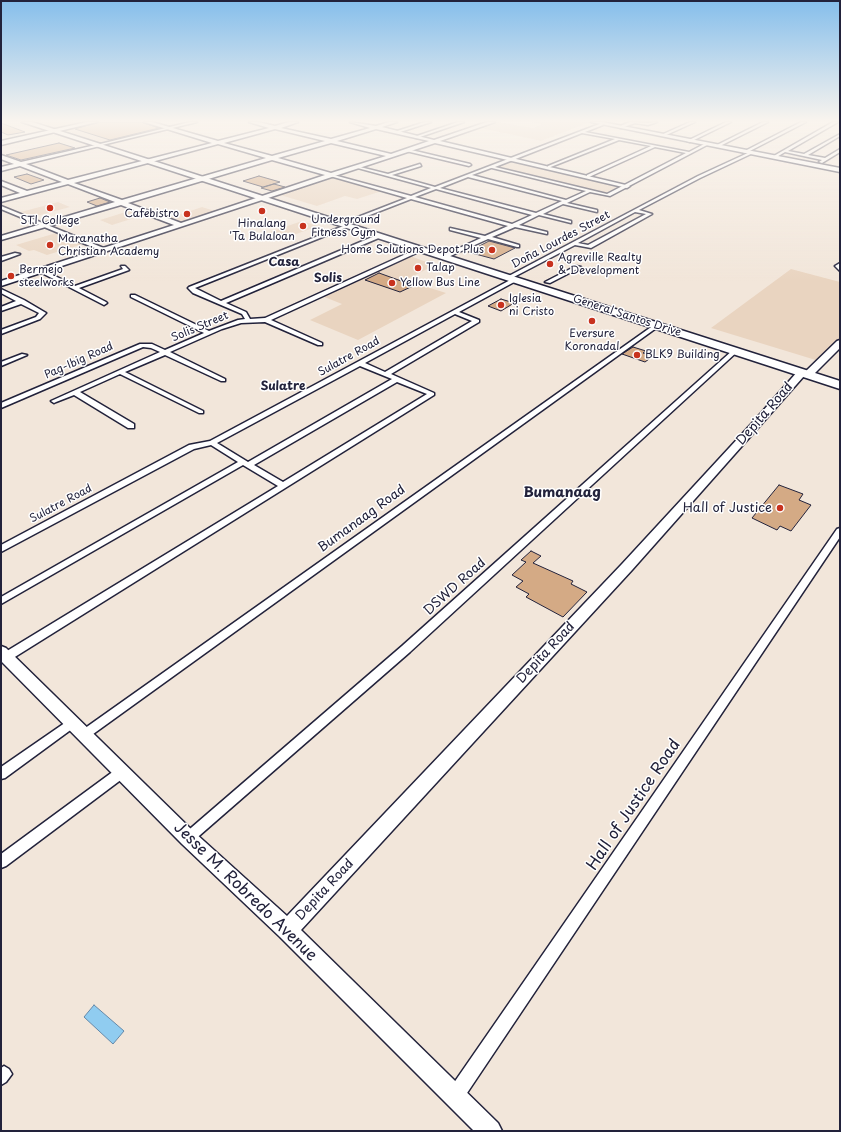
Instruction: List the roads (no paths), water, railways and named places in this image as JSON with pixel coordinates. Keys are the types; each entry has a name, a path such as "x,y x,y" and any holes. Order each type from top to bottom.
{"highway":[{"name":"General Santos Drive","path":"192,175 260,198 274,198 343,227 379,236 840,385"},
{"path":"184,183 197,177 211,175"},
{"path":"209,181 215,175"},
{"path":"248,194 274,198 245,203 248,194"}],"street":[{"path":"48,175 181,225"},
{"path":"1,200 92,175"},
{"path":"274,198 330,175 513,226 545,233"},
{"path":"389,175 568,222"},
{"path":"248,320 245,314 191,289 194,286 472,175"},
{"path":"524,175 608,195 649,175"},
{"path":"583,175 627,186"},
{"name":"Doña Lourdes Street","path":"511,279 574,243 703,175"},
{"path":"469,176 595,211"},
{"path":"1,183 26,193"},
{"path":"1,238 184,183"},
{"path":"444,257 589,191"},
{"path":"1,286 41,271 260,198"},
{"path":"1,207 104,250"},
{"path":"574,243 589,247 650,214 635,211"},
{"path":"452,229 517,246"},
{"path":"222,303 379,236"},
{"name":"Solis Street","path":"54,401 235,323 248,320 266,320 421,250"},
{"path":"1,259 17,254"},
{"path":"840,265 838,266 840,269"},
{"path":"75,288 126,270 123,267"},
{"path":"548,282 578,267"},
{"path":"41,271 104,303"},
{"name":"Sulatre Road","path":"1,549 192,447 212,443 455,312 511,279"},
{"path":"1,286 22,302 41,312 42,315 1,332"},
{"path":"133,296 209,333"},
{"path":"1,309 22,302"},
{"path":"386,374 477,321 455,312"},
{"path":"266,320 320,344"},
{"name":"Bumanaag Road","path":"1,774 78,728 656,326"},
{"name":"Depita Road","path":"287,930 627,567 696,489 758,423 805,374 840,343"},
{"name":"Pag-Ibig Road","path":"1,406 139,346 150,345 223,380"},
{"name":"DSWD Road","path":"188,838 406,649 735,351"},
{"path":"1,364 24,355"},
{"path":"4,654 284,486 432,394 360,363"},
{"path":"120,372 201,412"},
{"path":"1,601 397,379"},
{"path":"74,392 131,426"},
{"path":"212,443 284,486"},
{"name":"Hall of Justice Road","path":"455,1096 840,531"},
{"name":"Jesse M. Robredo Avenue","path":"4,654 188,838 287,930 490,1131"},
{"path":"1,862 122,772"}],"water":[{"path":"94,1005 124,1031 113,1044 84,1017"}],"place":[{"name":"STI College","path":"50,208"},
{"name":"Hinalang 'Ta Bulaloan","path":"262,211"},
{"name":"Cafebistro","path":"187,214"},
{"name":"Underground Fitness Gym","path":"303,226"},
{"name":"Maranatha Christian Academy","path":"50,245"},
{"name":"Home Solutions Depot Plus","path":"492,250"},
{"name":"Agreville Realty & Development","path":"550,264"},
{"name":"Talap","path":"418,268"},
{"name":"Bermejo steelworks","path":"11,276"},
{"name":"Yellow Bus Line","path":"392,283"},
{"name":"Iglesia ni Cristo","path":"501,305"},
{"name":"Eversure Koronadal","path":"592,321"},
{"name":"BLK9 Building","path":"637,355"},
{"name":"Hall of Justice","path":"780,508"}],"district":[{"name":"Casa","path":"284,263"},
{"name":"Solis","path":"328,279"},
{"name":"Sulatre","path":"283,387"},
{"name":"Bumanaag","path":"562,493"}]}
